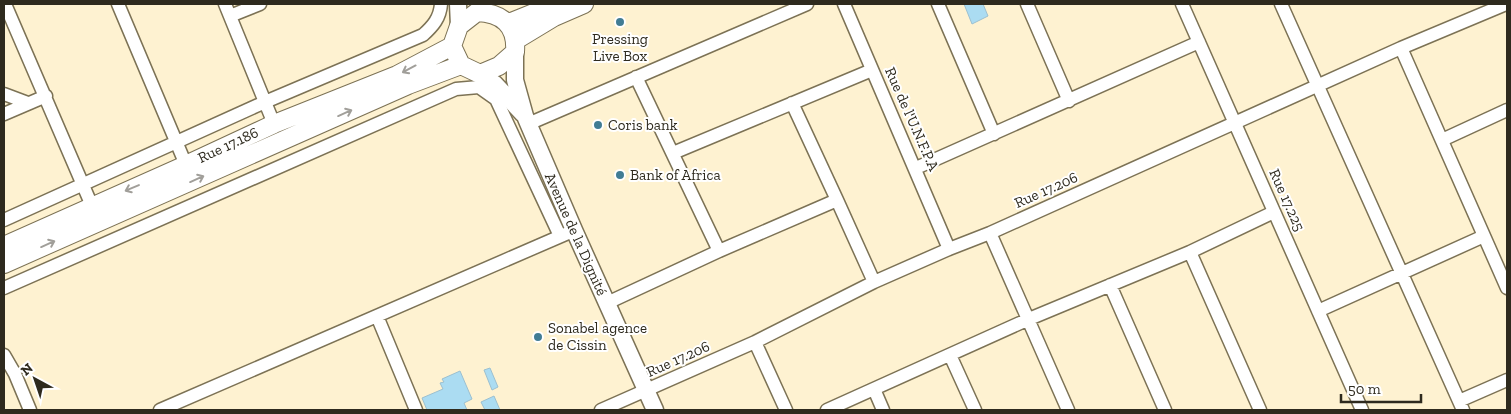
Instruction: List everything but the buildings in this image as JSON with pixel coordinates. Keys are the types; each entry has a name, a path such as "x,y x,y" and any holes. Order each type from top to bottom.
{"main road":[{"path":"509,23 556,4"},
{"path":"516,46 509,23 491,12 475,8 459,26 452,46 461,65 480,74 499,66 516,46 554,17 584,4"},
{"name":"Rue 17.186","path":"4,246 274,124 397,75 452,46"},
{"path":"4,264 400,89 461,65"}],"street":[{"path":"5,4 92,206"},
{"path":"118,4 186,165"},
{"path":"225,4 274,124"},
{"path":"230,16 260,4"},
{"path":"4,220 265,102 423,36 435,24 440,13 441,4"},
{"path":"458,4 459,26"},
{"path":"480,74 495,84 526,120 807,4"},
{"name":"Rue de l'U.N.F.P.A","path":"844,4 949,248"},
{"path":"938,4 994,134"},
{"path":"1027,4 1069,101"},
{"name":"Rue 17.225","path":"1182,4 1362,410"},
{"path":"1282,4 1461,406 1507,380"},
{"name":"Rue 17.206","path":"601,410 755,342 874,282 949,248 990,233 1401,48 1475,10 1506,4"},
{"path":"916,168 1199,42"},
{"name":"Avenue de la Dignité","path":"516,46 515,80 526,120 567,233 607,303 655,410"},
{"path":"1401,48 1507,288"},
{"path":"673,153 872,70"},
{"path":"636,76 719,251"},
{"path":"4,288 456,89 479,88 496,99 567,233 160,410"},
{"path":"4,94 28,103"},
{"path":"4,114 46,96"},
{"path":"792,103 874,282"},
{"path":"1442,140 1507,110"},
{"path":"607,303 719,251 837,200"},
{"path":"827,410 1029,319 1190,252 1274,212"},
{"path":"990,233 1068,410"},
{"path":"1318,310 1484,236"},
{"path":"1190,252 1260,410"},
{"path":"1110,285 1165,410"},
{"path":"377,316 416,410"},
{"path":"755,342 786,410"},
{"path":"4,355 30,410"},
{"path":"950,355 974,410"},
{"path":"874,389 883,410"}],"place":[{"name":"Pressing Live Box","path":"620,22"},
{"name":"Coris bank","path":"598,125"},
{"name":"Bank of Africa","path":"620,175"},
{"name":"Sonabel agence de Cissin","path":"538,337"}]}
